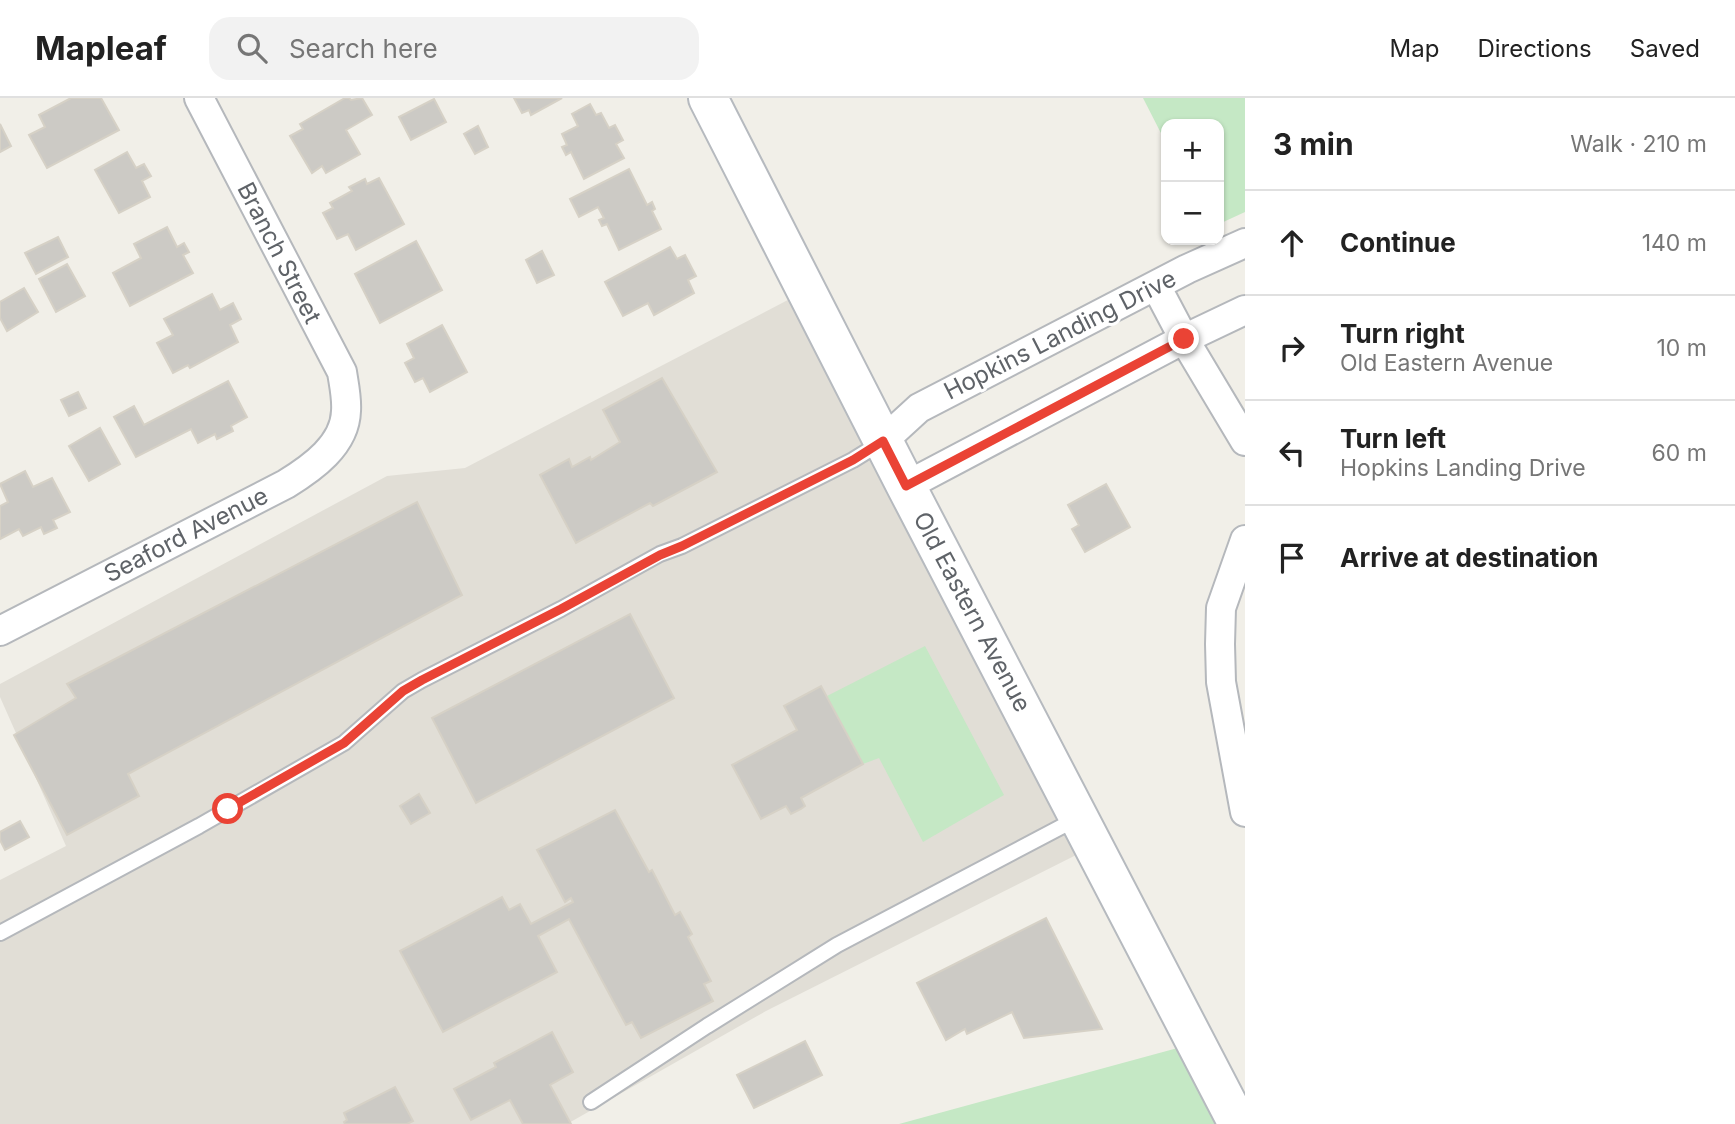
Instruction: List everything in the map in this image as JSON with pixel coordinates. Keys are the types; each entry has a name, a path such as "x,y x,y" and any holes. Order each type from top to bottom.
{"street":[{"name":"Branch Street","path":"199,98 342,372 346,412"},
{"name":"Old Eastern Avenue","path":"708,98 906,486 1238,1124"},
{"name":"Hopkins Landing Drive","path":"883,441 919,408 1187,269 1245,243"},
{"path":"1156,286 1184,339 1245,441"},
{"path":"906,486 1184,339 1245,310"},
{"name":"Seaford Avenue","path":"0,631 309,470 336,441 346,412"},
{"path":"1245,540 1221,608 1220,644 1221,682 1238,738 1245,812"}],"lane":[{"path":"0,933 188,832 344,743 403,691 422,680 660,555 853,460 883,441"},
{"path":"592,1102 837,944 1079,817"}],"shaded area":[{"path":"807,290 1094,846 766,1011 567,1124 0,1124 0,880 66,846 0,697 0,684 387,476 465,468"}],"green space":[{"path":"1143,98 1245,98 1245,212 1224,222 1224,119 1161,119 1161,133"},
{"path":"925,646 1004,795 923,842 879,758 863,764 827,696"},
{"path":"1196,1043 1238,1124 899,1124"}],"building":[{"path":"71,98 101,98 119,130 47,168 29,135 45,127 39,115"},
{"path":"345,98 362,98 372,115 346,130 360,154 326,173 322,166 312,173 290,136 303,129 300,124"},
{"path":"514,98 562,98 531,115 529,110 522,113"},
{"path":"434,99 446,122 411,140 399,117"},
{"path":"590,104 596,115 601,113 609,128 615,125 623,140 616,144 624,158 584,179 571,152 566,155 562,147 567,145 562,134 578,126 572,114"},
{"path":"0,124 11,146 0,152"},
{"path":"478,126 488,147 475,154 464,134"},
{"path":"127,152 136,168 144,164 151,176 142,181 150,197 119,213 95,170"},
{"path":"629,169 647,205 652,202 655,209 652,211 661,229 619,250 607,224 602,226 599,220 604,218 598,207 579,217 570,199"},
{"path":"379,178 404,224 356,250 348,234 337,239 323,213 333,208 330,203 352,191 349,187 365,179 367,184"},
{"path":"167,227 177,247 184,243 189,252 183,255 193,273 130,306 113,273 141,258 134,244"},
{"path":"58,237 68,257 36,274 25,253"},
{"path":"416,241 442,290 380,323 355,274"},
{"path":"670,247 677,259 685,255 696,276 688,280 694,293 654,315 648,303 623,316 605,282"},
{"path":"542,251 554,275 537,283 526,260"},
{"path":"67,264 85,296 56,312 39,279"},
{"path":"24,288 38,312 7,331 0,318 0,302"},
{"path":"212,294 220,310 233,303 241,319 230,325 238,342 190,368 188,365 173,373 157,343 173,335 164,319"},
{"path":"442,325 467,372 430,392 423,378 415,382 405,363 414,358 407,344"},
{"path":"662,378 717,472 653,506 650,503 576,543 540,475 569,459 572,467 590,457 591,460 620,442 603,410"},
{"path":"228,381 247,417 231,426 233,431 217,439 215,434 198,443 191,429 136,457 114,417 134,406 144,425"},
{"path":"78,392 86,408 69,416 61,400"},
{"path":"100,428 120,464 89,481 69,446"},
{"path":"25,471 33,487 52,478 70,512 53,520 57,528 44,534 41,527 23,536 19,529 0,539 0,506 8,502 0,484"},
{"path":"1106,484 1130,527 1085,552 1072,529 1079,525 1068,505"},
{"path":"417,502 462,595 128,774 139,796 67,835 14,735 76,698 67,684"},
{"path":"630,614 674,698 476,803 432,718"},
{"path":"821,686 863,764 801,798 805,806 801,809 791,814 786,806 761,819 732,765 797,730 784,706"},
{"path":"419,794 430,813 411,824 400,806"},
{"path":"615,810 649,872 652,870 675,915 680,912 692,934 688,937 711,981 704,984 713,1001 641,1038 632,1022 626,1025 569,919 538,936 557,972 443,1032 400,951 502,897 509,910 520,904 531,924 573,902 571,898 565,902 537,850"},
{"path":"20,821 29,837 5,850 0,840 0,832"},
{"path":"1046,918 1102,1029 1024,1038 1012,1012 967,1034 965,1029 946,1040 917,983"},
{"path":"552,1032 573,1072 550,1085 571,1124 523,1124 510,1100 471,1120 454,1089 496,1067 494,1063"},
{"path":"805,1041 822,1075 754,1108 737,1075"},
{"path":"395,1087 413,1121 407,1124 345,1124 347,1120 344,1113"}],"route":[{"path":"228,809 344,743 403,691 422,680 660,555 853,460 883,441 906,486 1184,339"}]}
